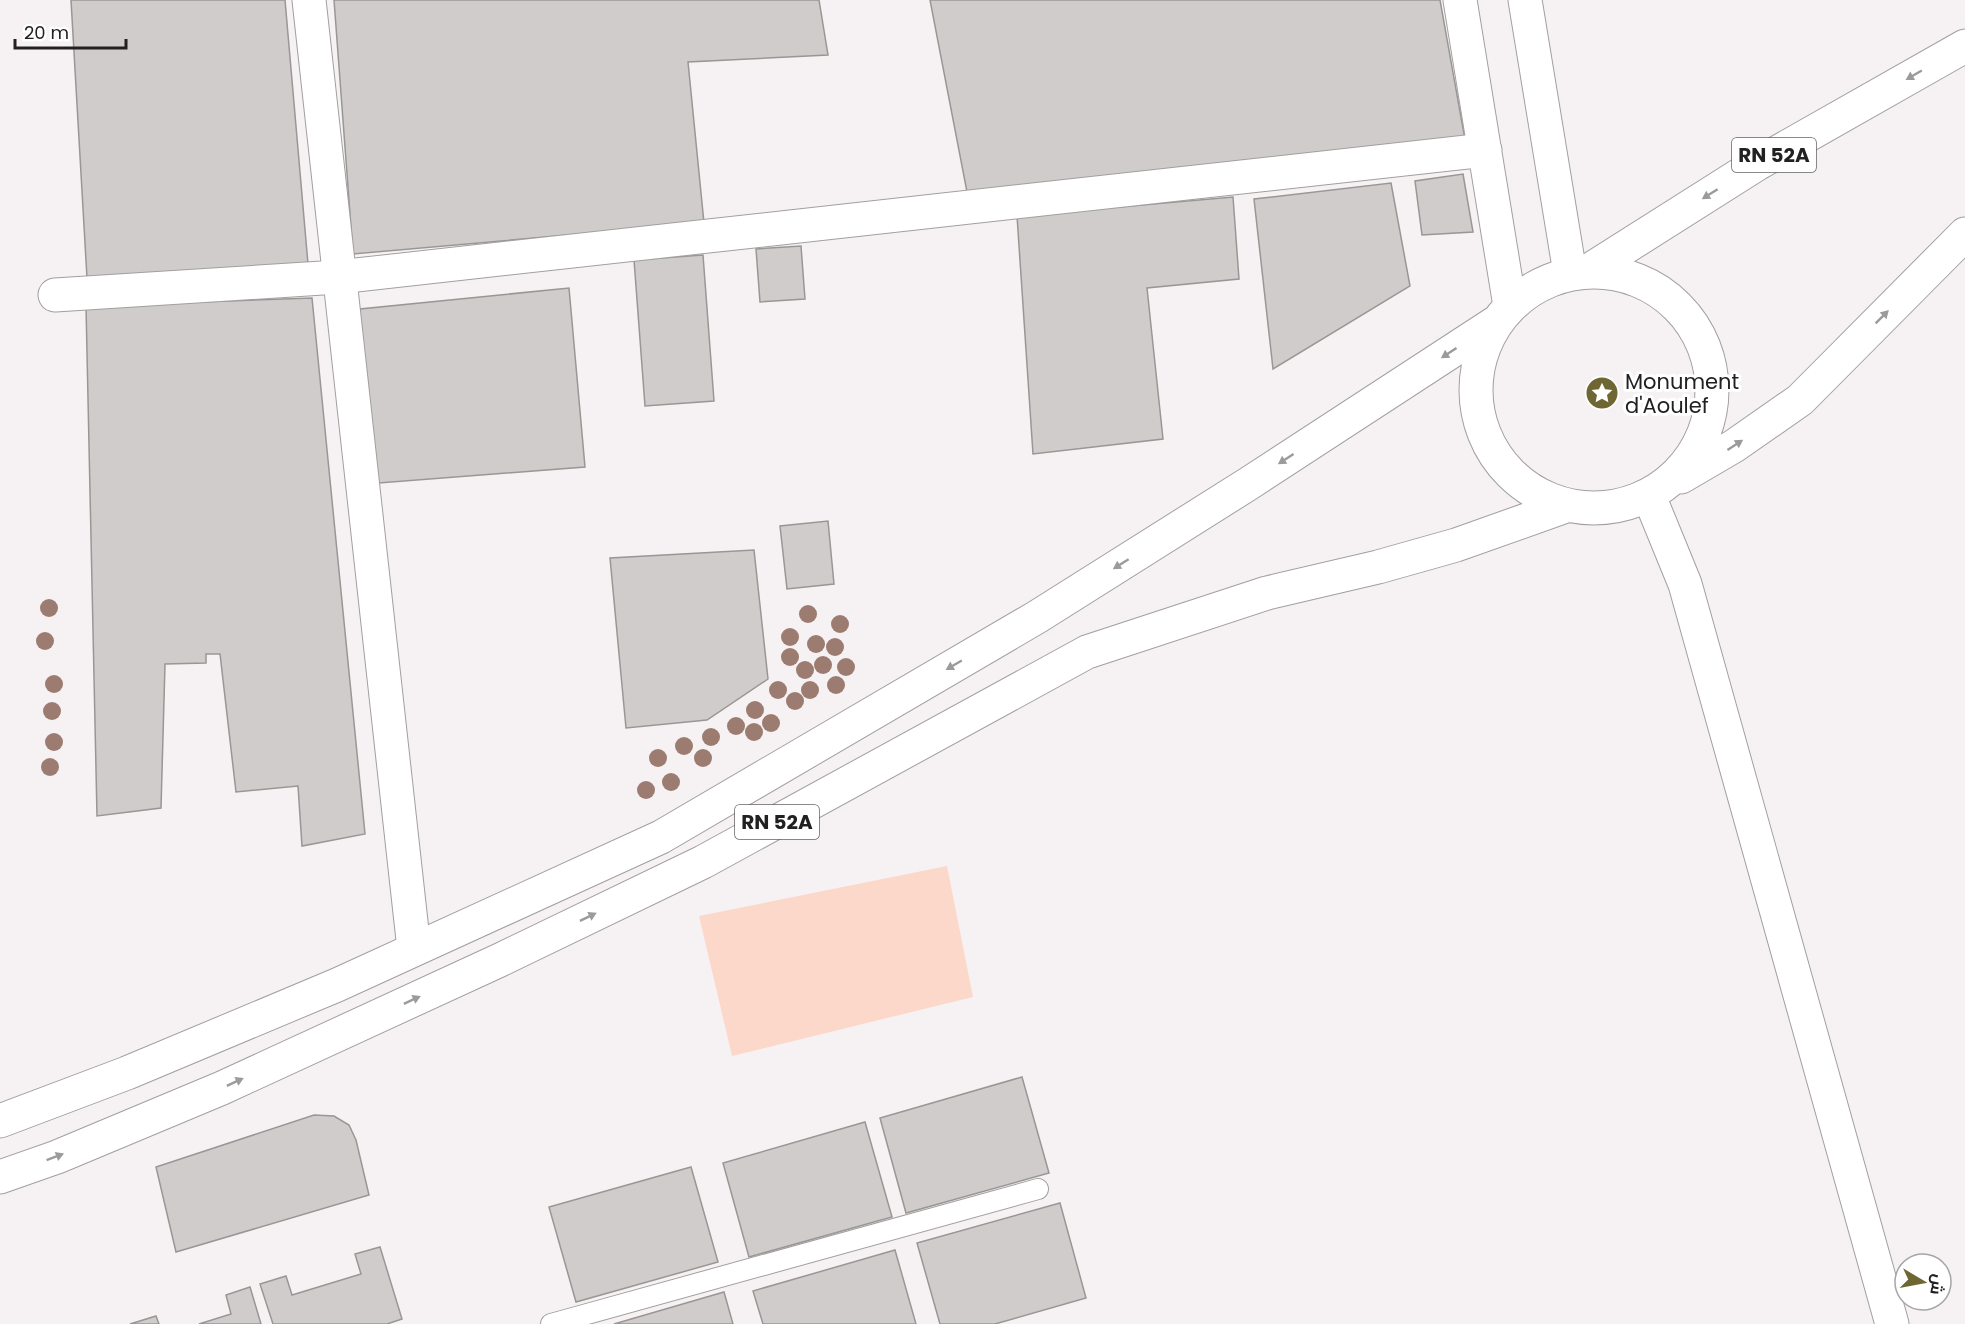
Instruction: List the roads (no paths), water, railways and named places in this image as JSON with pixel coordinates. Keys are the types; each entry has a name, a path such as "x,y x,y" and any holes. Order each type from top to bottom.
{"main road":[{"path":"309,0 414,949"},
{"path":"1460,0 1485,150 1504,314"},
{"path":"1525,0 1579,272"},
{"name":"RN 52A","path":"1579,272 1757,164 1965,46"},
{"path":"55,295 338,277 1485,150"},
{"path":"1649,496 1673,480 1692,457 1706,431 1713,402 1712,373 1704,344 1689,319 1669,298 1644,282 1616,273 1579,272 1528,292 1504,314 1485,344 1478,368 1476,394 1479,420 1488,444 1508,471 1542,497 1566,506 1594,510 1622,506 1649,496 1734,446 1800,399 1965,234"},
{"name":"RN 52A","path":"0,1121 128,1073 414,949 661,837 1037,617 1248,484 1504,314"},
{"path":"1649,496 1685,584 1892,1324"},
{"name":"RN 52A","path":"0,1177 57,1157 222,1088 682,872 879,768 985,706 1087,652 1267,593 1378,567 1456,545 1566,506"}],"lane":[{"path":"551,1324 1038,1189"}],"place":[{"name":"Monument d'Aoulef","path":"1602,393"}]}
